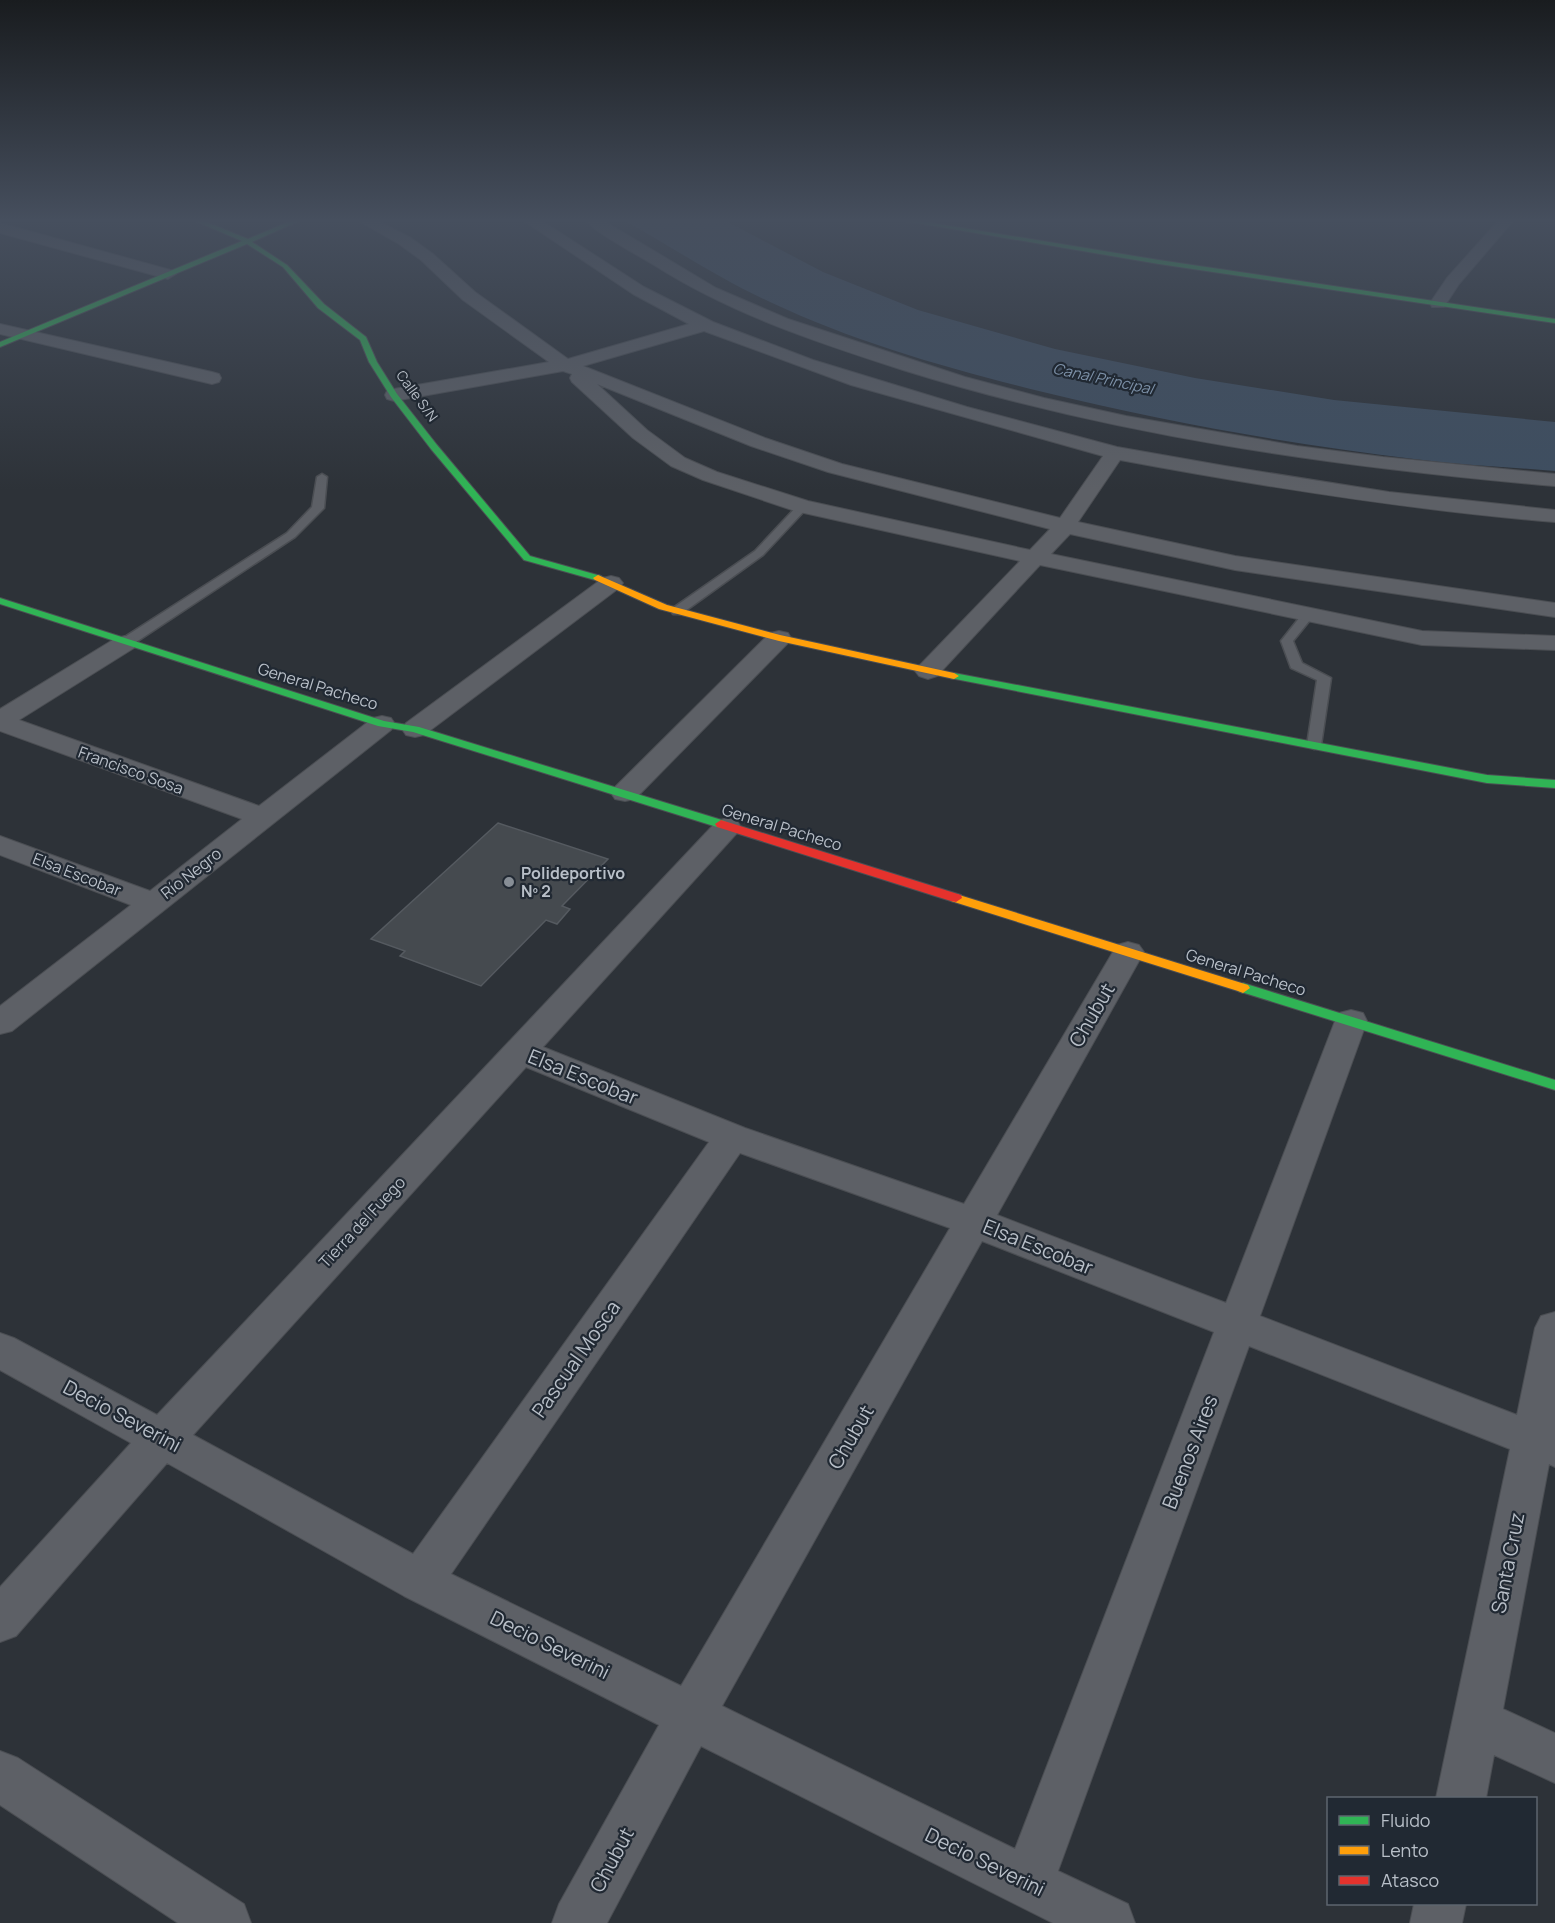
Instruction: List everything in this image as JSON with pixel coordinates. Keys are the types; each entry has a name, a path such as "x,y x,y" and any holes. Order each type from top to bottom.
{"street":[{"path":"0,345 80,311"},
{"name":"Calle S/N","path":"327,311 363,339 373,362 394,395 470,492 527,558 611,583"},
{"path":"489,311 566,365 640,434 678,462 710,476 803,506 1036,558 1422,638 1555,643"},
{"path":"677,311 706,325 863,382 965,413 1115,453 1297,486 1420,503 1555,516"},
{"path":"753,311 826,339 933,375 1064,409 1217,441 1448,472 1555,480"},
{"path":"1488,311 1555,321"},
{"path":"394,395 566,365 706,325"},
{"path":"0,329 212,378"},
{"path":"566,365 758,442 835,468 1065,526 1235,563 1555,610"},
{"path":"928,671 1065,526 1115,453"},
{"path":"415,729 611,583 644,601 677,611 779,638 928,671 1487,779 1555,784"},
{"name":"General Pacheco","path":"0,601 382,724 415,729 625,793 727,827 1555,1085"},
{"path":"625,793 779,638"},
{"path":"0,721 125,643"},
{"name":"Francisco Sosa","path":"0,721 262,818"},
{"name":"Río Negro","path":"0,1023 382,724"},
{"name":"Tierra del Fuego","path":"0,1620 163,1438 727,827"},
{"name":"Elsa Escobar","path":"0,845 154,903"},
{"name":"Chubut","path":"578,1923 691,1715 1128,952"},
{"name":"Buenos Aires","path":"1028,1883 1351,1021"},
{"name":"Elsa Escobar","path":"520,1051 732,1137 974,1222 1544,1444"},
{"name":"Pascual Mosca","path":"420,1581 732,1137"},
{"name":"Santa Cruz","path":"1461,1797 1476,1722 1544,1444 1555,1328"},
{"name":"Decio Severini","path":"0,1350 420,1581 1109,1923"},
{"path":"1476,1722 1555,1758"},
{"path":"0,1776 225,1923"},
{"path":"1436,1923 1440,1905"}],"lane":[{"path":"125,643 291,535 318,508 322,477"},
{"path":"677,611 759,553 803,506"},
{"path":"1308,615 1287,641 1296,664 1324,678 1314,745"}],"water":[{"name":"Canal Principal","path":"789,311 921,311 1055,349 1195,378 1334,400 1555,422 1555,471 1367,453 1274,439 1135,413 973,374 904,354"}],"building":[{"name":"Polideportivo Nº 2","path":"498,823 608,859 562,906 570,909 557,924 546,920 481,986 400,956 405,951 371,939"}],"traffic: fast":[{"path":"0,345 82,311"},
{"path":"327,311 363,339 373,362 394,395 434,447 527,558 598,578"},
{"path":"1486,311 1555,321"},
{"path":"0,601 382,724 415,729 721,824"},
{"path":"954,676 1487,779 1555,784"},
{"path":"1243,988 1555,1085"}],"traffic: slow":[{"path":"598,578 663,607 779,638 954,676"},
{"path":"956,898 1243,988"}],"traffic: jam":[{"path":"721,824 956,898"}],"place":[{"name":"Polideportivo Nº 2","path":"509,882"}]}
